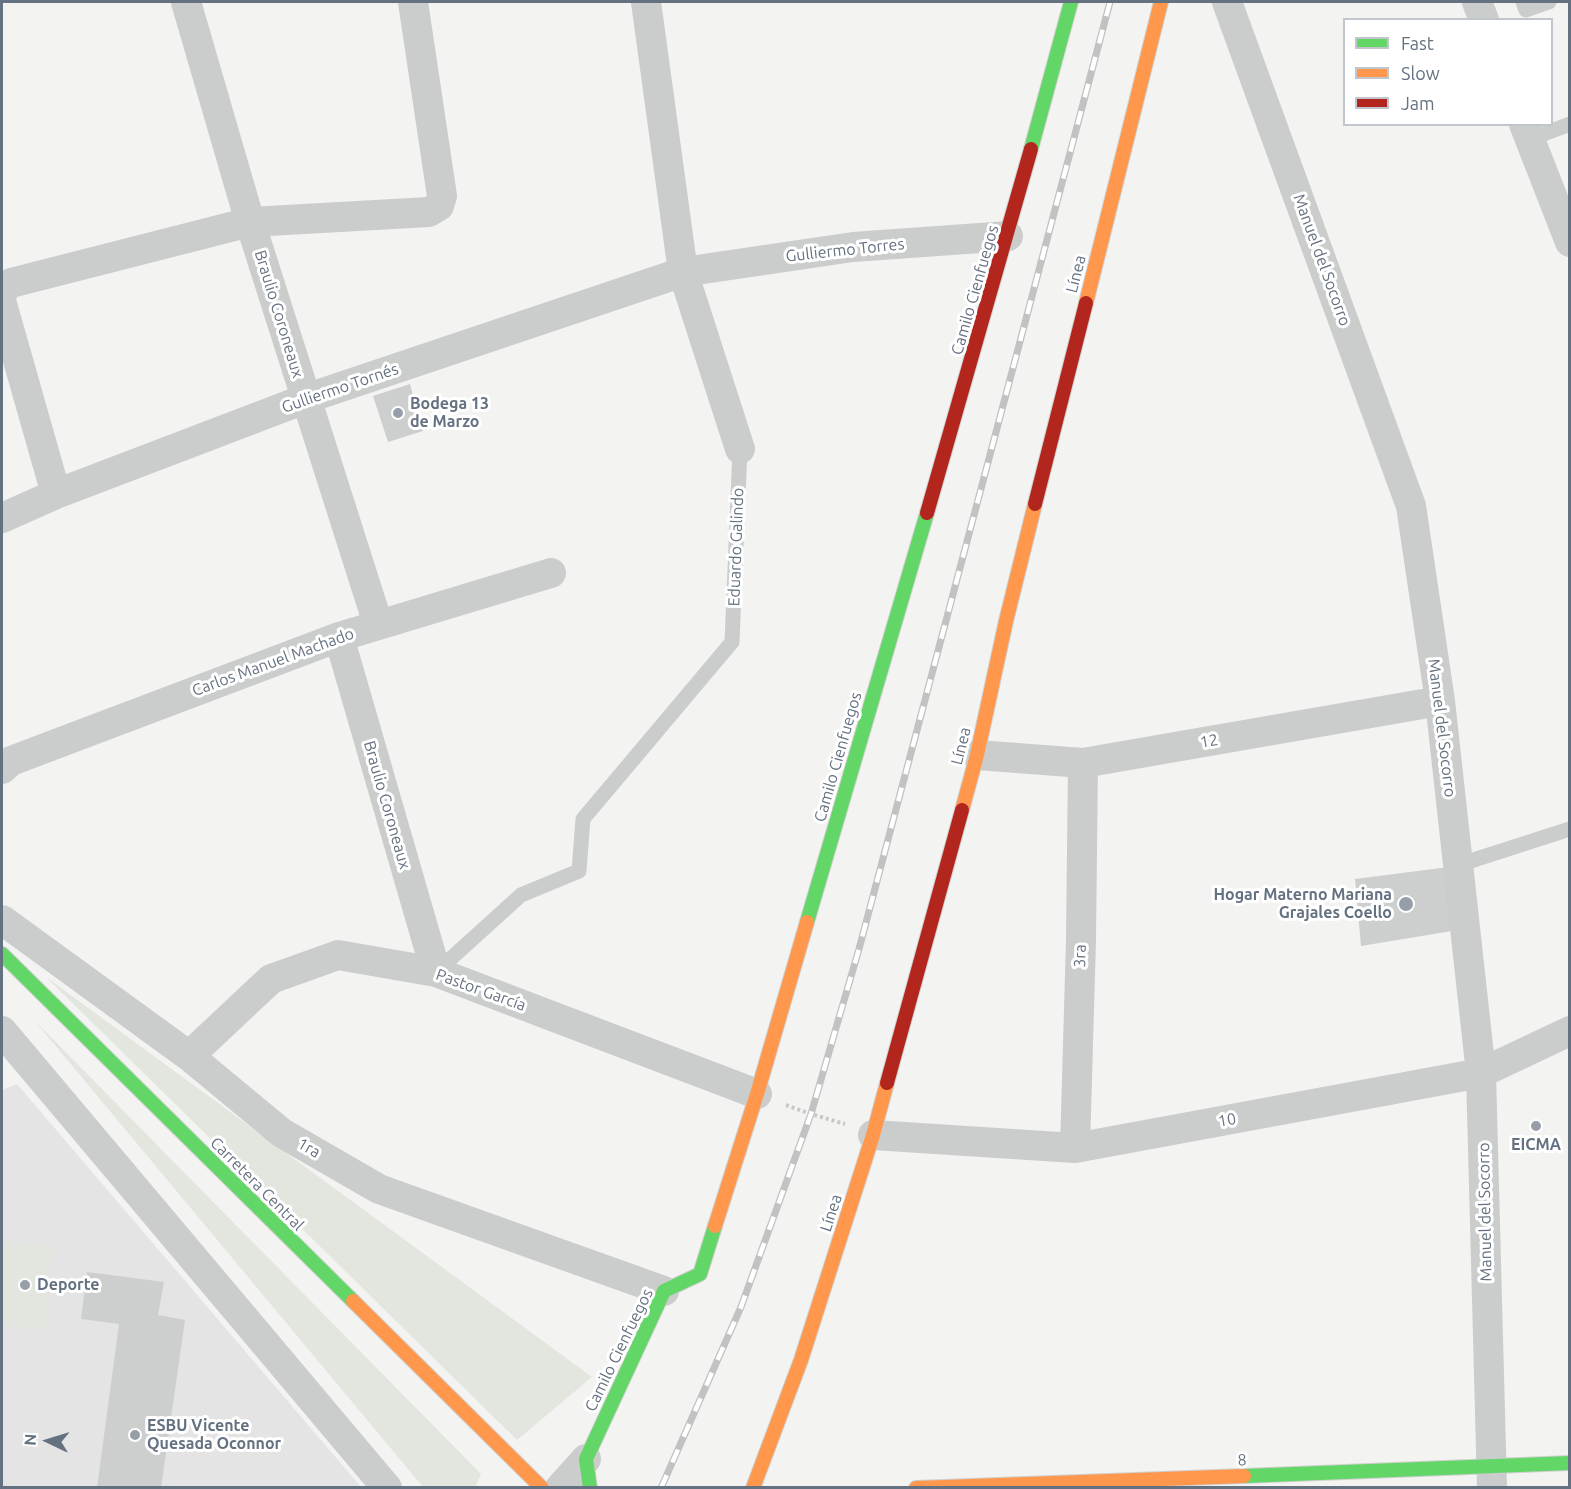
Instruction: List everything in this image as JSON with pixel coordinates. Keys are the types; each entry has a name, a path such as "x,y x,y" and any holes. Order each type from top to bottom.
{"main road":[{"name":"Camilo Cienfuegos","path":"586,1459 664,1291 700,1274 757,1094 1008,236 1071,2"},
{"name":"Línea","path":"753,1488 801,1360 873,1135 977,755 1006,621 1161,2"},
{"name":"Carretera Central","path":"2,954 542,1488"},
{"path":"586,1459 590,1488"},
{"name":"8","path":"916,1488 1491,1478 1569,1462"}],"street":[{"name":"Braulio Coroneaux","path":"186,2 250,222 378,624"},
{"path":"56,494 2,296 11,283 250,222 429,212 439,206 442,196 413,2"},
{"name":"Eduardo Galindo","path":"646,2 683,272 740,449"},
{"name":"Manuel del Socorro","path":"1227,2 1411,506 1440,701 1481,1073 1491,1478"},
{"path":"1477,2 1483,18"},
{"path":"1527,132 1569,242"},
{"name":"Gulliermo Torres","path":"683,272 853,247 1008,236"},
{"name":"Gulliermo Tornés","path":"2,518 56,494 305,399 683,272"},
{"name":"Carlos Manuel Machado","path":"2,769 10,760 339,637 551,573"},
{"name":"Braulio Coroneaux","path":"339,637 436,972"},
{"name":"12","path":"977,755 1083,763 1440,701"},
{"name":"3ra","path":"1075,1148 1083,763"},
{"name":"1ra","path":"2,920 189,1056 282,1133 379,1189 664,1291"},
{"name":"Pastor García","path":"189,1056 271,979 338,955 436,972 757,1094"},
{"path":"2,1031 387,1488"},
{"name":"10","path":"873,1135 1075,1148 1481,1073 1569,1031"},
{"path":"560,1488 586,1459"}],"lane":[{"path":"1523,2 1526,10 1549,2"},
{"path":"1527,132 1569,124"},
{"name":"Eduardo Galindo","path":"436,972 521,895 579,871 583,819 732,642 740,449"},
{"path":"1458,865 1569,829"}],"path":[{"path":"757,1094 811,1114 853,1126 873,1135"}],"shaded area":[{"path":"46,977 592,1377 517,1440"},
{"path":"34,1020 481,1474 475,1487 423,1487"},
{"path":"17,1084 361,1487 2,1487 2,1090"},
{"name":"Deporte","path":"2,1241 52,1245 45,1328 2,1326"}],"building":[{"name":"Bodega 13 de Marzo","path":"410,384 423,431 388,442 373,396"},
{"name":"Hogar Materno Mariana Grajales Coello","path":"1449,867 1458,930 1361,946 1355,879"},
{"path":"87,1272 164,1282 158,1315 185,1320 161,1488 97,1488 119,1324 81,1319"}],"railway":[{"path":"661,1488 741,1307 811,1114 859,949 1110,2"}],"traffic: fast":[{"path":"1031,149 1071,2"},
{"path":"807,922 927,513"},
{"path":"2,954 353,1301"},
{"path":"590,1488 586,1459 664,1291 700,1274 715,1226"},
{"path":"1244,1476 1570,1463"}],"traffic: slow":[{"path":"1086,303 1161,2"},
{"path":"962,810 977,755 1006,621 1035,504"},
{"path":"715,1226 757,1094 807,922"},
{"path":"753,1488 801,1360 873,1135 887,1083"},
{"path":"353,1301 542,1488"},
{"path":"916,1488 1244,1476"}],"traffic: jam":[{"path":"927,513 1031,149"},
{"path":"1035,504 1086,303"},
{"path":"887,1083 962,810"}],"place":[{"name":"Bodega 13 de Marzo","path":"398,413"},
{"name":"Hogar Materno Mariana Grajales Coello","path":"1406,904"},
{"name":"EICMA","path":"1536,1126"},
{"name":"Deporte","path":"25,1285"},
{"name":"ESBU Vicente Quesada Oconnor","path":"135,1435"}]}
